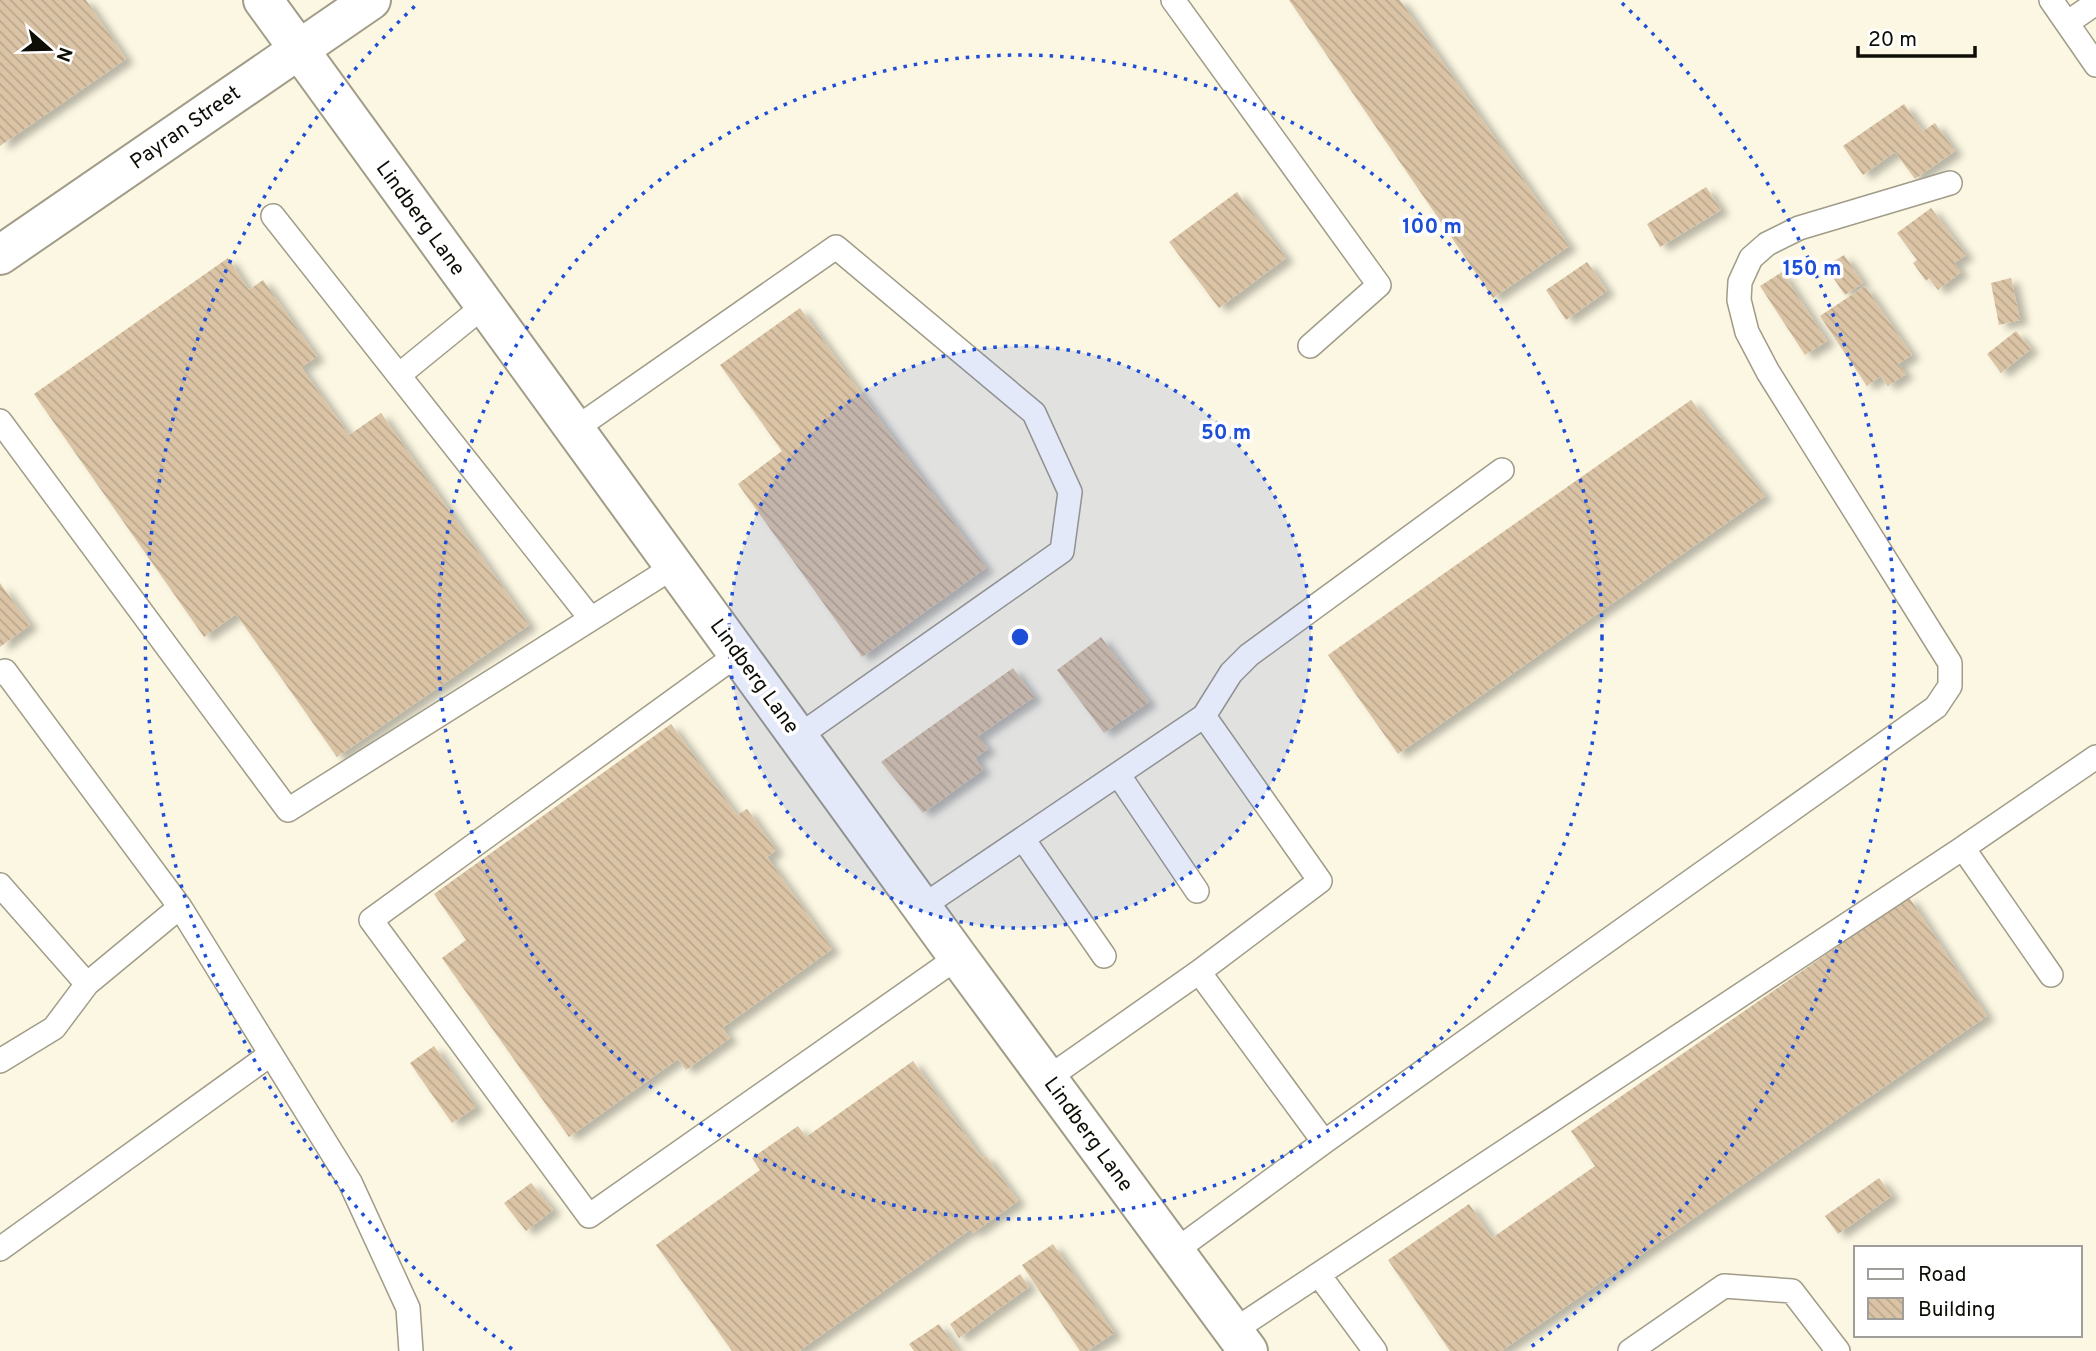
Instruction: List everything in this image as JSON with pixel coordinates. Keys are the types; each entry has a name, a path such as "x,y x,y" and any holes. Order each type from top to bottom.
{"street":[{"name":"Lindberg Lane","path":"263,0 1240,1341"},
{"name":"Payran Street","path":"0,255 370,0"}],"lane":[{"path":"1172,0 1380,285 1310,346"},
{"path":"2052,0 2096,65"},
{"path":"2067,23 2096,3"},
{"path":"1175,1251 1936,706 1950,687 1951,663 1768,372 1747,332 1739,300 1740,282 1751,258 1767,244 1799,228 1950,183"},
{"path":"273,216 591,619"},
{"path":"575,429 836,247 1034,413 1070,492 1062,551 799,736"},
{"path":"399,375 485,305"},
{"path":"0,421 288,810 675,566"},
{"path":"923,906 1204,716 1231,673 1249,654 1502,470"},
{"path":"738,654 371,920 589,1216 958,957"},
{"path":"0,673 5,670 180,907 350,1182 408,1308 411,1351"},
{"path":"1048,1078 1199,972 1320,881 1204,716"},
{"path":"1240,1341 1319,1275 2096,757"},
{"path":"1118,774 1197,891"},
{"path":"1023,838 1104,956"},
{"path":"1963,848 2051,975"},
{"path":"0,885 88,984"},
{"path":"0,1061 54,1028 88,984 180,907"},
{"path":"1199,972 1324,1142"},
{"path":"0,1249 271,1054"},
{"path":"1319,1275 1375,1351"},
{"path":"1630,1351 1724,1286 1792,1291 1838,1351"}],"building":[{"path":"0,0 86,0 126,59 0,146"},
{"path":"1289,0 1400,0 1569,246 1493,298"},
{"path":"1904,104 1923,131 1935,123 1955,151 1915,179 1895,152 1863,175 1843,146"},
{"path":"1706,187 1721,210 1660,247 1647,224"},
{"path":"1237,192 1286,258 1219,308 1169,242"},
{"path":"1931,208 1966,255 1954,263 1961,272 1938,290 1929,278 1926,281 1913,263 1917,260 1897,233"},
{"path":"1844,255 1863,283 1845,295 1832,276 1836,274 1829,264"},
{"path":"228,258 249,290 263,280 317,357 301,367 349,435 381,413 529,625 337,757 236,614 204,637 34,394"},
{"path":"1587,262 1607,291 1566,320 1546,290"},
{"path":"1782,272 1827,341 1805,355 1760,286"},
{"path":"2011,278 2020,320 1999,325 1991,283"},
{"path":"1865,286 1912,355 1898,364 1906,374 1888,386 1881,376 1867,386 1820,316"},
{"path":"800,308 986,568 862,657 738,484 782,451 720,365"},
{"path":"2016,331 2031,349 2001,373 1987,354"},
{"path":"1691,400 1765,496 1398,754 1328,655"},
{"path":"0,583 30,625 0,647"},
{"path":"1101,637 1149,702 1104,733 1057,670"},
{"path":"1013,668 1034,697 978,736 988,749 975,758 983,770 923,813 881,762"},
{"path":"671,724 737,815 747,809 776,850 767,857 832,949 722,1028 730,1038 686,1070 678,1059 569,1137 442,958 466,940 434,894"},
{"path":"1909,897 1987,1016 1501,1351 1450,1351 1388,1260 1469,1204 1492,1238 1595,1166 1571,1131"},
{"path":"434,1046 476,1107 452,1123 410,1063"},
{"path":"913,1061 982,1158 986,1156 1018,1201 973,1233 971,1229 799,1351 732,1351 656,1245 760,1170 752,1158 798,1126 806,1137"},
{"path":"1879,1178 1892,1196 1838,1234 1825,1216"},
{"path":"531,1183 553,1210 526,1231 504,1203"},
{"path":"1053,1244 1114,1333 1087,1351 1080,1351 1022,1265"},
{"path":"1020,1274 1029,1287 959,1338 950,1324"},
{"path":"939,1324 958,1351 914,1351 909,1344"}]}
